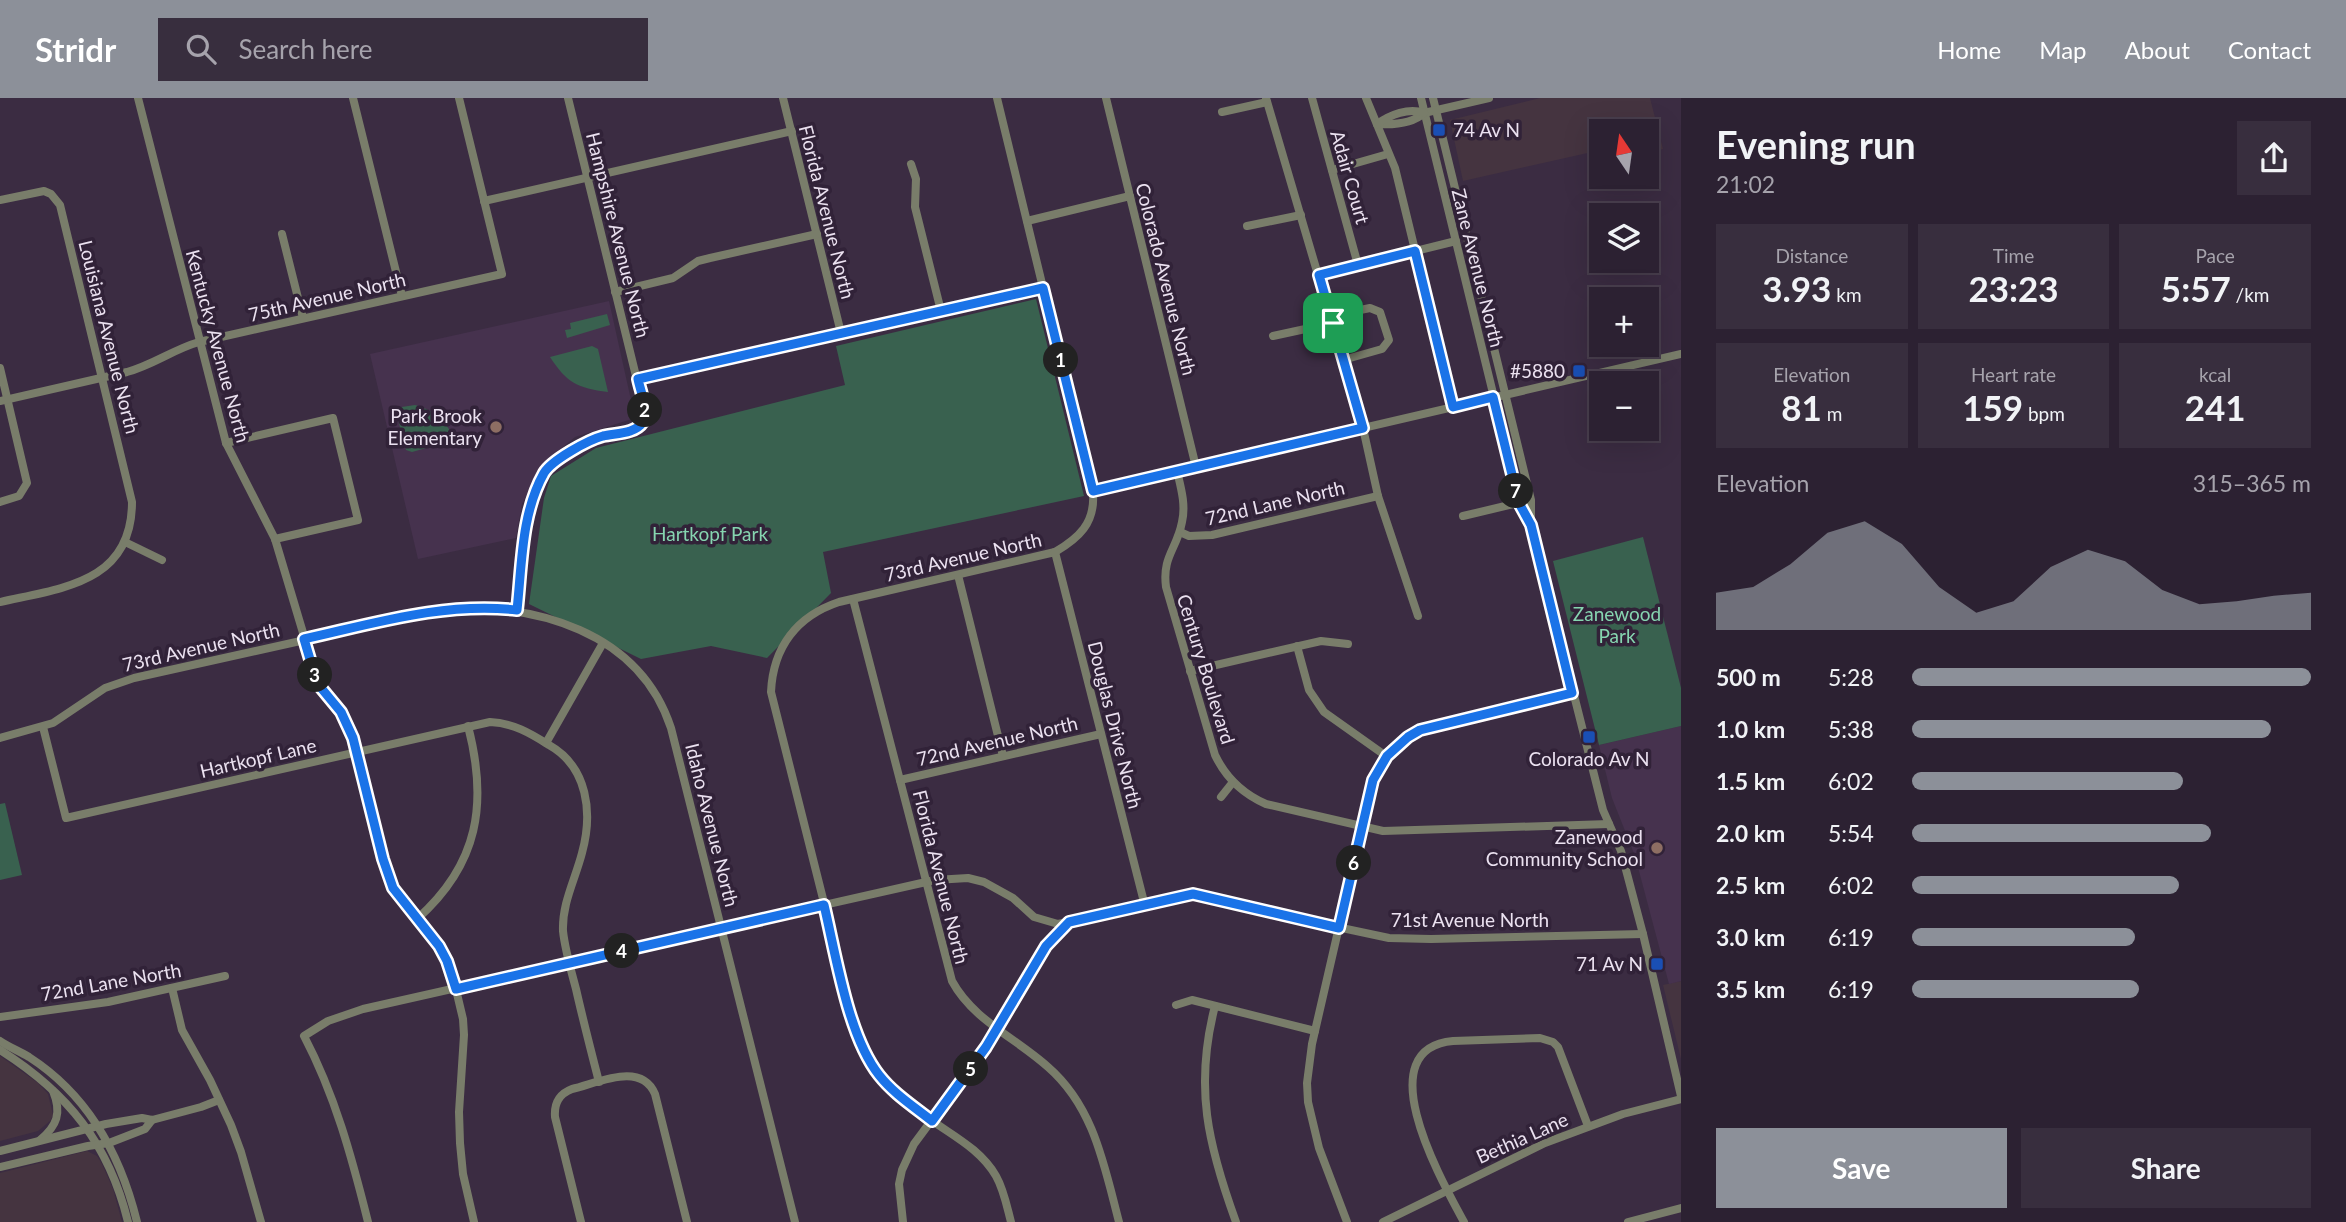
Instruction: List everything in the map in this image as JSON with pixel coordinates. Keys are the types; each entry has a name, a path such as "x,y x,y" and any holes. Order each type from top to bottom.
{"street":[{"name":"Kentucky Avenue North","path":"138,98 226,443 275,539 317,683 348,724 387,874 401,900 439,946 456,989 464,1035 459,1112 460,1143 463,1174 474,1222"},
{"path":"353,98 402,296"},
{"path":"459,98 484,201 792,131"},
{"name":"Hampshire Avenue North","path":"517,610 528,512 545,470 572,450 590,441 633,430 643,422 645,413 568,98"},
{"name":"Florida Avenue North","path":"783,98 841,333"},
{"path":"997,98 1093,491 1681,354"},
{"name":"Colorado Avenue North","path":"1106,98 1196,467"},
{"name":"Adair Court","path":"1312,98 1359,265"},
{"path":"1366,98 1395,168 1453,407"},
{"name":"Zane Avenue North","path":"1421,98 1519,503 1531,525"},
{"name":"Zane Avenue North","path":"1433,98 1531,500 1531,525 1572,693 1603,810 1621,851 1681,1097"},
{"path":"1377,124 1389,125 1417,119 1424,113 1489,98"},
{"path":"1222,112 1267,100 1363,428 1378,496 1418,616"},
{"path":"1332,170 1388,154"},
{"path":"911,164 916,179 915,207 941,311"},
{"name":"Louisiana Avenue North","path":"0,200 44,191 57,199 132,502 132,516 125,542"},
{"path":"1027,220 1130,196"},
{"name":"75th Avenue North","path":"4,400 141,368 178,349 200,342 502,274 484,201"},
{"path":"1247,226 1301,215"},
{"path":"282,234 303,318"},
{"path":"615,292 673,278 698,261 817,234"},
{"path":"1319,275 1456,241"},
{"path":"638,379 1043,288"},
{"path":"1273,336 1370,308 1380,312 1389,341 1382,349 1343,359"},
{"path":"0,368 4,400 27,483 19,496 0,502"},
{"path":"226,443 333,418 358,520 275,539"},
{"name":"Century Boulevard","path":"1177,471 1184,508 1180,532 1168,553 1164,576 1215,755 1233,782 1266,804 1362,827 1395,831 1609,824"},
{"name":"73rd Avenue North","path":"932,1121 890,1087 872,1066 859,1042 774,708 772,677 781,648 789,635 811,614 853,599 1055,552 1087,527 1094,505 1093,491"},
{"name":"72nd Lane North","path":"1180,532 1189,536 1212,535 1378,496"},
{"path":"1463,516 1531,500"},
{"path":"0,602 84,581 108,565 125,542 162,559"},
{"name":"Douglas Drive North","path":"1055,552 1144,906"},
{"path":"958,575 1003,756"},
{"name":"Florida Avenue North","path":"853,599 952,981 969,1006 1050,1068 1077,1098 1098,1144 1119,1222"},
{"name":"73rd Avenue North","path":"0,738 43,727 67,715 91,696 119,682 444,609 504,609"},
{"name":"Idaho Avenue North","path":"504,609 559,622 603,643 628,660 642,674 665,708 795,1222"},
{"path":"1190,671 1321,640 1349,644"},
{"path":"546,743 603,643"},
{"path":"1297,646 1309,690 1324,712 1387,756"},
{"path":"1348,1222 1319,1148 1308,1102 1308,1063 1373,780 1387,756 1420,730 1572,693"},
{"name":"Hartkopf Lane","path":"43,727 66,818 490,722 512,725 546,743 566,756 575,767 585,793 587,812 583,852 565,902 563,933 599,1082"},
{"path":"417,919 453,879 471,839 479,795 475,751 468,726"},
{"name":"72nd Avenue North","path":"900,780 1101,734"},
{"path":"1221,797 1233,782"},
{"name":"71st Avenue North","path":"368,1222 341,1121 304,1036 328,1021 363,1009 952,877 984,882 1013,898 1034,917 1058,924 1193,894 1339,928 1409,939 1643,934"},
{"path":"903,1222 899,1198 902,1170 914,1144 986,1047 1046,946 1069,922"},
{"name":"72nd Lane North","path":"1,1018 108,1002 225,976"},
{"path":"172,988 182,1030 219,1100 241,1152 261,1222"},
{"path":"1176,1005 1192,1000 1315,1031"},
{"path":"1215,1006 1204,1068 1206,1119 1223,1188 1236,1222"},
{"path":"1464,1222 1427,1144 1412,1095 1411,1076 1425,1051 1443,1042 1465,1040 1540,1038 1553,1042 1561,1054 1588,1126"},
{"path":"0,1041 29,1057 58,1081 87,1111 109,1143 125,1179 137,1222"},
{"path":"0,1050 52,1088 88,1129 120,1191 128,1222"},
{"path":"581,1222 554,1110 559,1096 565,1091 632,1076 647,1081 652,1087 687,1222"},
{"path":"38,1142 50,1132 58,1119 58,1104 52,1088"},
{"name":"Bethia Lane","path":"1383,1222 1545,1143 1588,1126 1681,1097"},
{"path":"0,1151 88,1129 142,1118 152,1120 219,1100"},
{"path":"0,1167 109,1143 145,1129 152,1120"},
{"path":"932,1121 965,1143 987,1164 1002,1190 1011,1222"},
{"path":"1631,1222 1681,1208"}],"shaded area":[{"path":"1540,98 1650,98 1655,119 1589,119 1589,153 1463,181 1450,120"},
{"path":"1659,133 1663,149 1659,150"},
{"name":"Park Brook Elementary","path":"609,301 635,418 575,437 545,462 522,504 516,538 418,559 370,354"},
{"name":"Zanewood Community School","path":"1681,726 1681,981 1669,984 1635,856 1612,798 1599,745"},
{"path":"1681,981 1681,1059 1663,985"},
{"path":"0,1056 38,1083 48,1094 53,1115 38,1131 0,1141"},
{"path":"87,1151 97,1156 102,1164 113,1189 122,1222 0,1222 0,1173"}],"green space":[{"name":"Hartkopf Park","path":"1036,299 1084,496 823,552 831,593 767,658 711,646 641,659 529,604 544,498 551,476 596,448 845,385 836,346"},
{"path":"607,314 610,325 567,338 565,330 571,329 570,323"},
{"path":"592,346 598,349 608,392 574,383 550,357"},
{"path":"415,405 440,417 455,440 412,452 406,450 395,408"},
{"name":"Zanewood Park","path":"1643,537 1681,688 1681,726 1599,745 1553,561"},
{"path":"5,803 22,875 0,880 0,804"}],"place":[{"name":"74 Av N","path":"1439,130"},
{"name":"#5880","path":"1579,371"},
{"name":"Park Brook Elementary","path":"496,427"},
{"name":"Colorado Av N","path":"1589,737"},
{"name":"Zanewood Community School","path":"1657,848"},
{"name":"71 Av N","path":"1657,964"}],"route":[{"path":"1415,251 1453,407 1493,397 1519,503 1531,525 1572,693 1420,730 1397,745 1373,780 1339,928 1193,894 1069,922 1046,946 986,1047 932,1121 877,1073 859,1042 824,905 456,989 439,946 393,888 348,724 317,683 304,639 444,609 493,607 517,610 528,512 545,470 572,450 590,441 633,430 643,422 645,413 638,379 1043,288 1093,491 1363,428 1333,323 1319,275 1415,251"}]}
